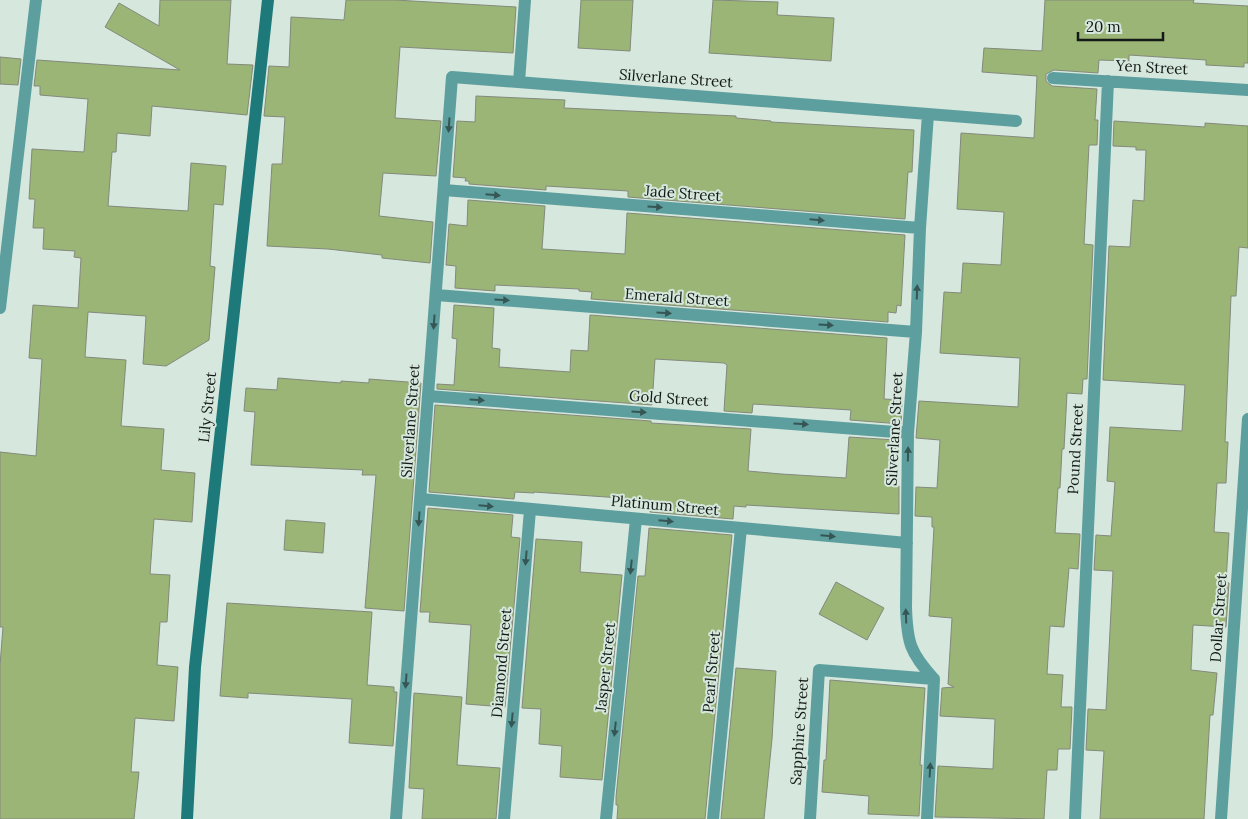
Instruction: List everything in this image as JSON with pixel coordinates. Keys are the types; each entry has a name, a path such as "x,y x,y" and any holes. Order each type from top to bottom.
{"street":[{"path":"0,308 36,0"},
{"name":"Lily Street","path":"187,819 195,667 268,0"},
{"path":"519,82 525,0"},
{"name":"Silverlane Street","path":"396,819 452,77 928,114 920,228 916,332 908,433 906,616 911,649 922,666 934,679"},
{"name":"Yen Street","path":"1054,78 1248,90"},
{"name":"Pound Street","path":"1075,819 1108,81"},
{"path":"928,114 1016,121"},
{"name":"Jade Street","path":"444,190 920,228"},
{"name":"Emerald Street","path":"436,295 916,332"},
{"name":"Gold Street","path":"428,396 908,433"},
{"name":"Dollar Street","path":"1221,819 1248,420"},
{"name":"Platinum Street","path":"420,500 907,543"},
{"name":"Diamond Street","path":"504,819 530,510"},
{"name":"Jasper Street","path":"606,819 636,519"},
{"name":"Pearl Street","path":"713,819 741,528"},
{"name":"Sapphire Street","path":"810,819 819,670 934,679"},
{"path":"927,819 934,679"}],"building":[{"path":"160,0 231,0 227,64 253,65 247,115 152,106 150,136 117,133 116,152 112,152 108,206 188,211 191,163 226,166 223,205 214,204 210,266 215,267 209,340 166,366 143,364 146,316 88,312 85,357 126,360 121,426 164,429 161,470 195,473 192,522 154,519 150,574 170,575 167,622 160,622 157,665 178,667 174,721 135,718 131,772 139,772 134,819 0,819 0,665 3,627 0,627 0,452 36,456 42,359 29,358 33,305 78,308 81,258 74,257 75,251 43,249 44,228 33,228 35,199 29,199 32,149 84,152 88,99 40,95 40,86 34,86 37,60 180,70 105,27 119,3 159,26"},
{"path":"346,0 395,0 516,7 513,53 400,47 395,118 441,121 436,176 383,173 379,216 433,222 430,263 382,258 382,255 328,249 267,246 272,164 282,164 285,117 264,116 269,66 289,67 291,17 344,20"},
{"path":"581,0 633,0 630,51 578,48"},
{"path":"713,0 778,2 777,15 834,18 831,61 709,53"},
{"path":"1045,0 1194,0 1193,3 1248,6 1248,63 1244,63 1244,67 1206,65 1206,60 1129,55 1129,61 1099,60 1098,73 1054,70 1046,74 1046,81 1052,86 1097,89 1095,120 1098,120 1097,145 1089,145 1084,244 1093,245 1087,379 1083,379 1082,394 1067,393 1064,449 1062,449 1055,533 1080,534 1078,569 1069,568 1064,627 1050,626 1047,674 1063,675 1061,707 1072,707 1070,749 1058,749 1057,770 1047,770 1044,819 935,817 938,766 993,769 995,719 940,716 942,688 954,687 948,684 952,618 929,616 934,527 932,527 932,517 915,516 916,487 937,488 940,440 916,438 919,401 1018,407 1020,358 940,353 944,292 961,293 963,263 1001,265 1004,212 957,209 961,133 1034,138 1037,76 982,72 984,48 1042,51"},
{"path":"0,57 21,59 18,85 0,84"},
{"path":"476,96 565,100 564,108 736,116 736,118 771,122 914,130 912,172 908,172 905,219 628,197 628,191 546,186 546,190 469,184 469,181 465,181 466,178 453,177 457,121 475,122"},
{"path":"1114,121 1205,127 1205,123 1248,126 1248,248 1239,247 1236,296 1231,296 1225,442 1228,442 1226,483 1217,483 1214,532 1229,533 1226,582 1229,583 1226,627 1193,625 1191,670 1217,673 1213,715 1210,715 1204,819 1100,819 1104,751 1086,750 1088,709 1106,710 1113,571 1094,570 1096,535 1111,536 1115,482 1107,481 1110,427 1182,431 1185,385 1103,380 1109,246 1130,247 1133,200 1144,201 1146,150 1136,150 1136,147 1113,146"},
{"path":"468,200 545,206 542,249 625,254 627,213 905,235 901,306 897,305 896,313 888,312 888,322 591,299 592,292 579,291 579,289 495,285 495,291 455,288 456,266 446,265 449,224 467,226"},
{"path":"454,305 494,308 492,348 500,349 499,367 570,372 571,350 588,351 590,315 887,338 884,399 902,400 901,424 850,420 851,410 753,404 752,413 724,411 727,365 724,363 655,359 652,405 437,389 437,384 454,385 457,339 452,338"},
{"path":"278,378 341,383 341,381 369,383 369,379 421,383 404,611 365,608 376,475 362,475 363,470 251,465 255,412 244,411 246,388 277,390"},
{"path":"435,405 651,421 651,423 751,429 748,471 781,474 846,478 849,437 896,440 893,486 899,486 899,514 746,505 746,507 734,506 733,519 650,512 650,500 534,492 515,492 514,499 429,492"},
{"path":"428,508 513,515 511,537 520,538 505,707 466,704 471,625 429,622 430,612 420,612"},
{"path":"286,520 325,523 323,553 284,550"},
{"path":"649,528 732,535 705,819 617,819 618,805 616,805 616,797 638,576 645,576"},
{"path":"536,539 582,542 580,572 622,575 602,780 560,777 562,746 539,744 541,709 522,708"},
{"path":"836,582 884,608 867,640 819,614"},
{"path":"227,603 372,612 367,685 394,687 394,692 397,692 393,746 349,743 352,699 248,693 248,698 220,696"},
{"path":"736,668 776,671 772,739 764,819 721,819"},
{"path":"830,680 925,688 919,816 868,814 869,796 822,792 824,760 826,760"},
{"path":"414,693 462,697 457,765 500,768 496,819 422,819 424,789 409,788"}]}
